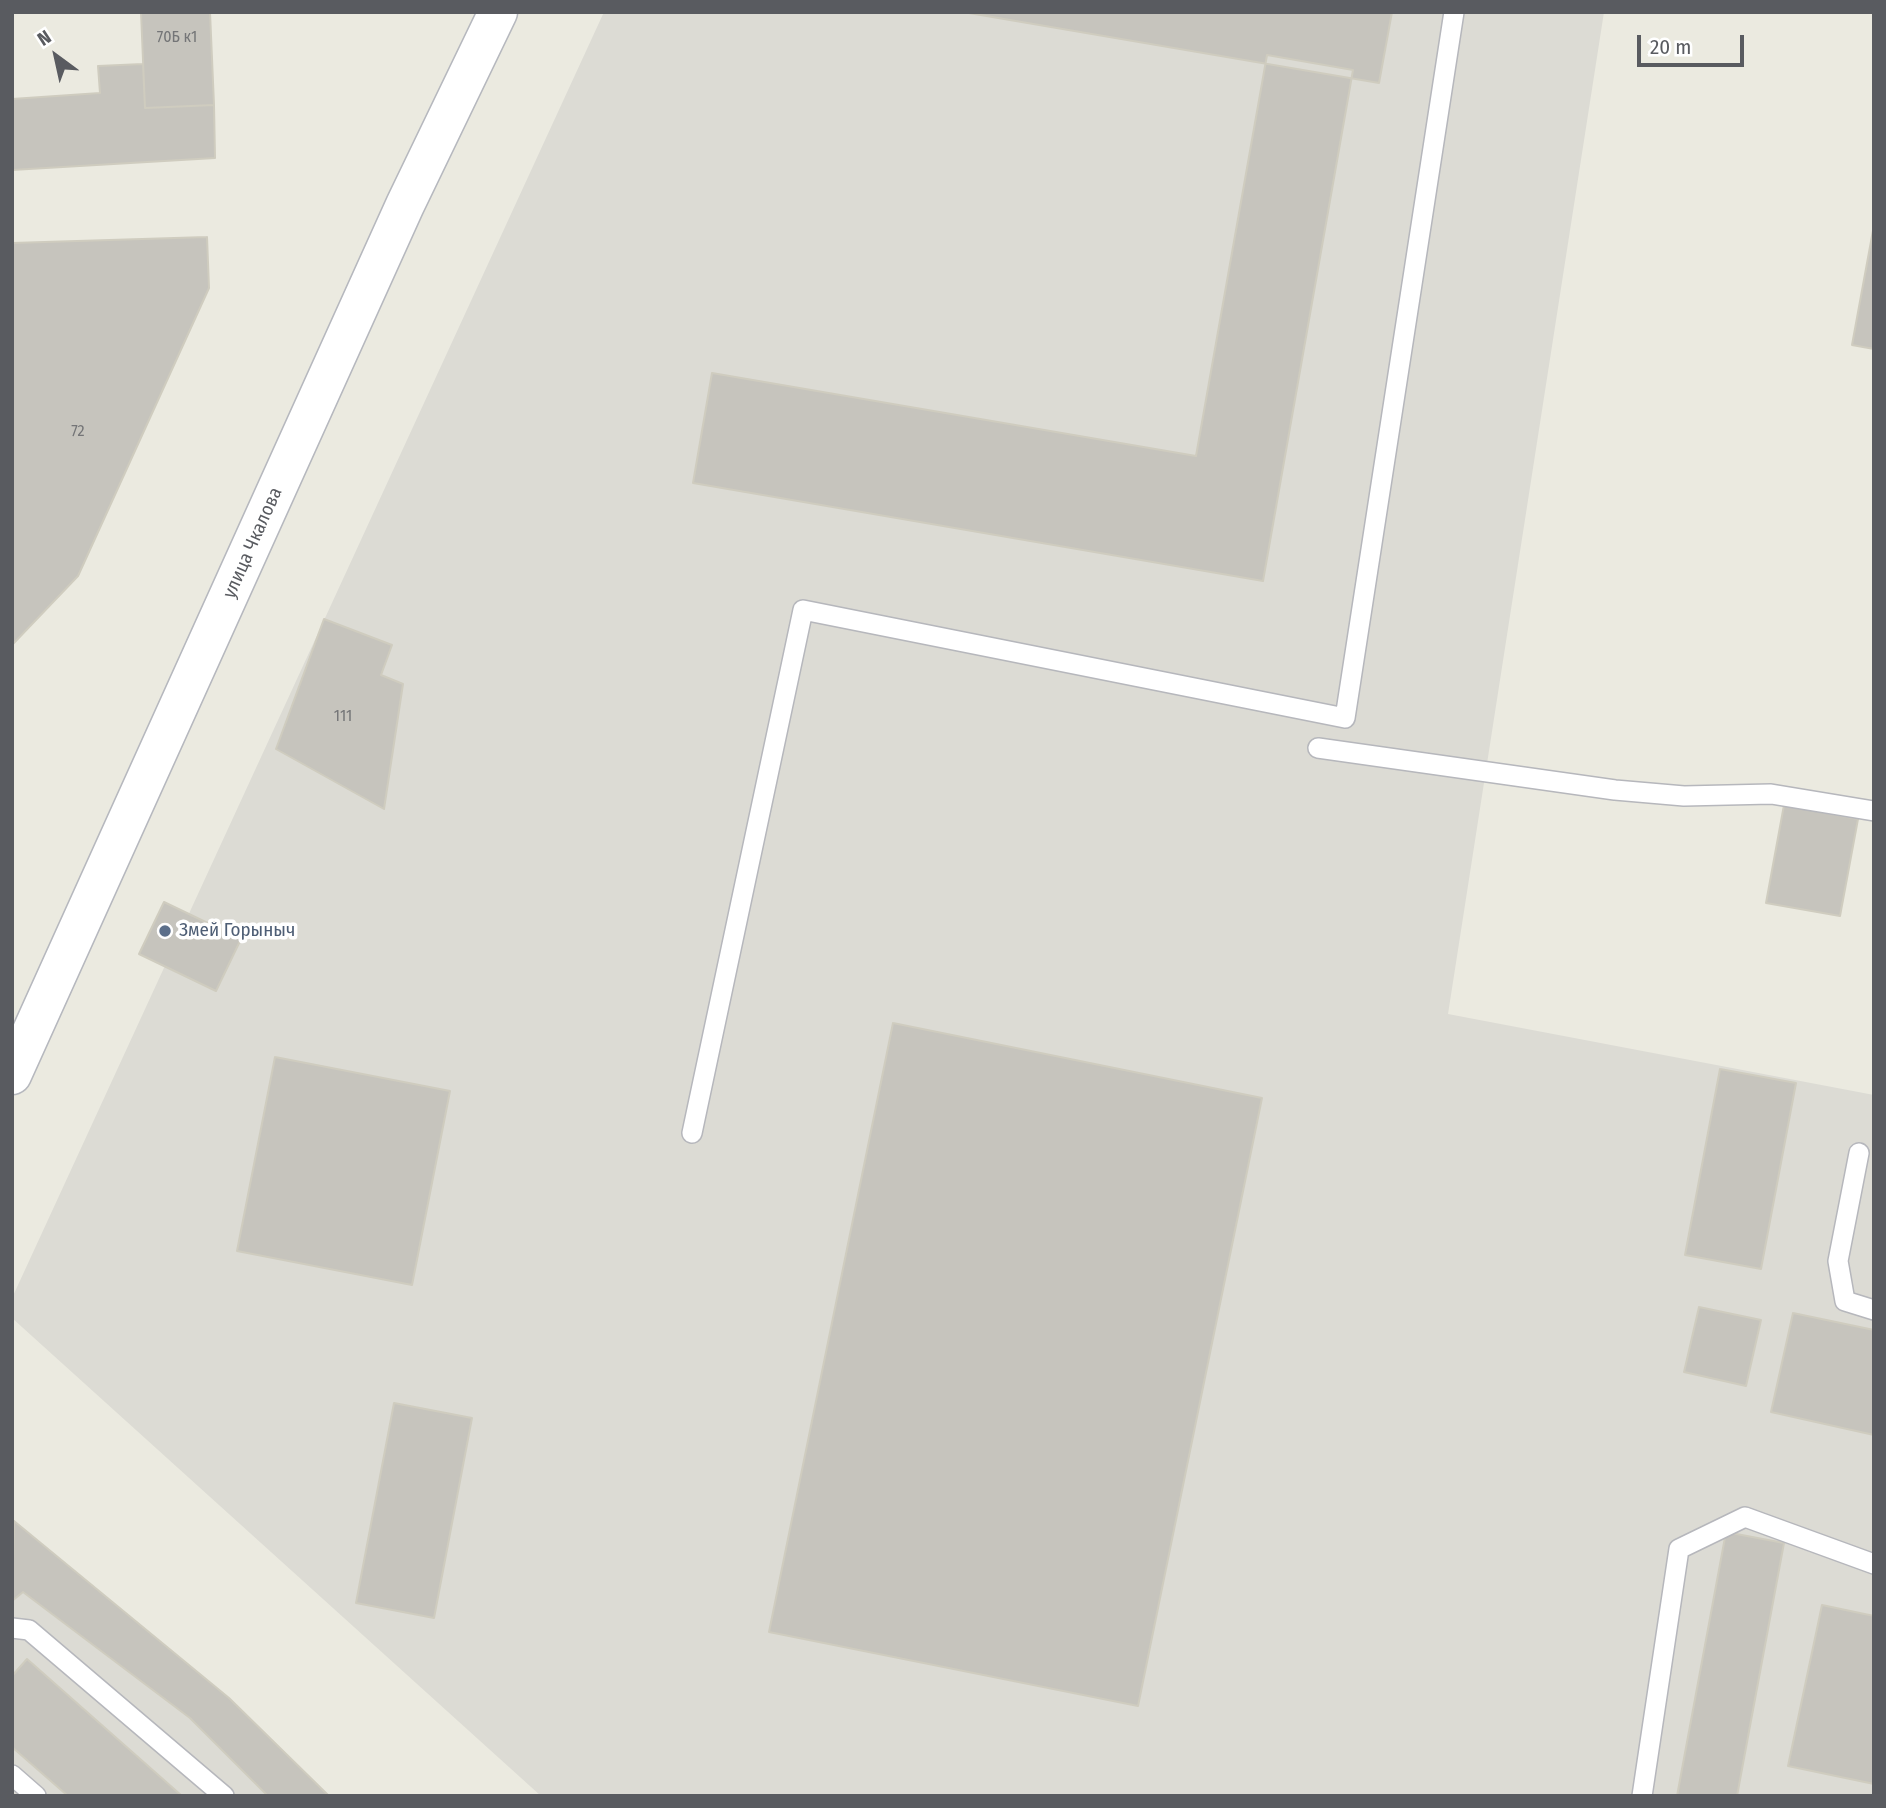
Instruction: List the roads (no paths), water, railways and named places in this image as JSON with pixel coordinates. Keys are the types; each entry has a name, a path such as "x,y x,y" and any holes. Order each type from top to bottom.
{"street":[{"name":"улица Чкалова","path":"12,1076 400,217 498,12"}],"lane":[{"path":"692,1133 803,610 1345,718 1454,12"},
{"path":"1318,748 1615,790 1684,796 1771,794 1874,811"},
{"path":"1859,1153 1838,1261 1844,1301 1874,1310"},
{"path":"1642,1796 1679,1549 1745,1517 1874,1564"},
{"path":"12,1628 29,1630 225,1796"},
{"path":"12,1775 36,1796"}],"place":[{"name":"Змей Горыныч","path":"165,931"}]}
